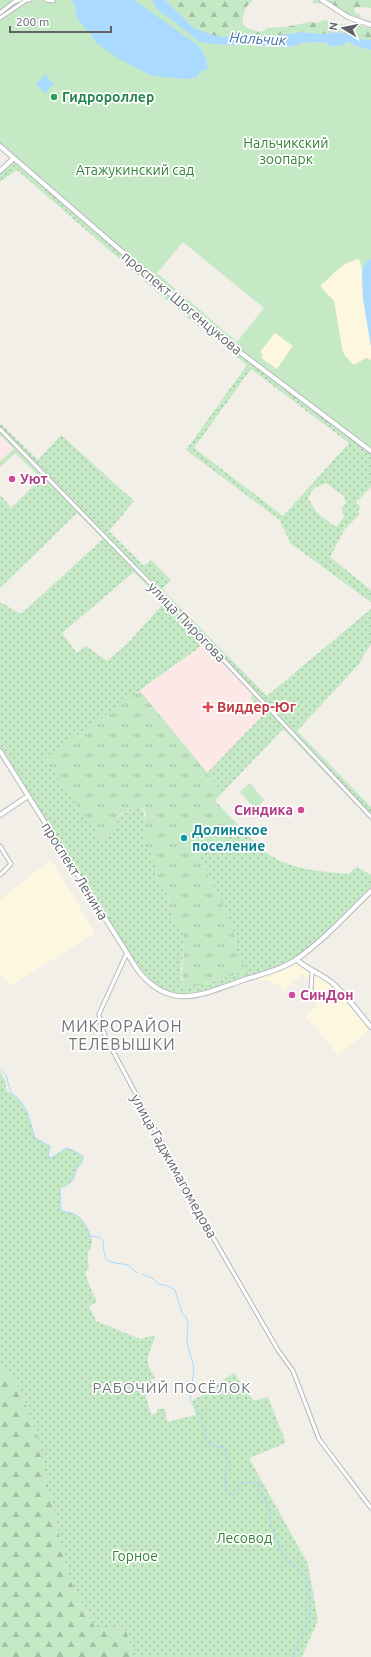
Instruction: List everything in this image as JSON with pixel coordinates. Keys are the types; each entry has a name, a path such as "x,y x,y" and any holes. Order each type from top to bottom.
{"street":[{"path":"0,18 22,0"},
{"path":"0,13 14,2 30,0"},
{"path":"46,0 53,1"},
{"path":"322,0 348,17 371,25"},
{"name":"проспект Шогенцукова","path":"0,146 225,342 371,451"},
{"path":"0,171 14,158"},
{"name":"улица Пирогова","path":"0,429 187,621 371,817"},
{"name":"проспект Ленина","path":"0,751 127,953 143,977 154,987 162,992 178,997 191,997 277,969 296,959"},
{"path":"0,815 28,796"},
{"path":"0,846 12,864 0,875"},
{"path":"371,891 323,937 296,959 312,972 329,980 336,986 371,1027"},
{"name":"улица Гаджимагомедова","path":"127,953 99,1014 100,1022 126,1076 200,1214 278,1350 292,1371 319,1439 371,1508"},
{"path":"309,998 312,972"}],"shaded area":[{"path":"359,259 362,269 363,298 371,346 371,360 366,358 354,365 345,356 342,349 334,301 320,286 339,266"},
{"path":"275,333 293,346 277,369 261,358 259,353"},
{"path":"0,435 14,449 0,461"},
{"name":"Виддер-Юг","path":"204,644 254,694 255,703 258,700 267,711 207,773 140,691"},
{"path":"51,860 95,933 10,986 0,972 0,900"},
{"path":"296,959 329,980 371,1028 338,1055 305,1017 317,1005 313,993 309,990 308,979 302,974 284,991 279,985 269,980 259,981 257,976"}],"green space":[{"name":"Атажукинский сад","path":"0,0 152,0 157,9 200,42 233,45 250,44 264,47 291,47 300,43 324,42 332,47 340,45 346,41 359,47 371,50 371,346 363,298 362,269 359,259 341,267 320,286 334,301 342,349 345,356 354,365 366,358 371,360 371,451 225,341 0,146","holes":["183,242 264,308 237,342 157,273","275,333 293,346 277,369 261,358 263,355 260,352"]},
{"path":"165,0 253,0 246,8 243,18 243,25 247,28 259,32 264,31 267,28 286,27 309,22 317,23 325,20 338,24 371,28 371,40 334,32 326,34 297,32 294,34 284,34 270,38 215,36 194,28"},
{"path":"313,0 371,0 371,8 354,8 355,13 362,17 358,17 344,12 327,1 320,4 313,3"},
{"path":"14,158 181,304 371,451 371,487 356,502 361,507 358,511 360,514 344,530 330,557 371,590 371,602 290,543 280,520 186,450 247,365 169,302 17,170 0,182 0,171","holes":["251,369 349,443 283,516 194,448","326,483 343,495 346,502 342,508 344,517 336,527 317,513 308,498 313,489"]},
{"path":"0,423 38,460 61,435 134,501 109,531 144,566 151,560 171,580 162,589 267,696 371,609 371,644 360,661 361,662 297,731 371,807 371,820 283,729 223,792 207,773 267,711 258,701 255,703 251,698 253,694 204,644 44,759 102,840 119,828 116,818 139,804 144,814 146,824 143,846 150,852 156,868 157,879 168,896 173,922 179,928 184,941 181,977 184,987 203,985 246,971 236,950 234,929 199,856 239,826 263,850 292,865 315,871 348,874 357,867 371,875 371,891 323,937 291,963 204,994 171,995 143,977 0,751 0,602 21,614 103,539 77,513 0,588 0,495 10,506 10,509 41,478 15,453 0,467 0,461 14,449 0,435","holes":["134,572 164,603 126,645 107,661 86,646 77,653 62,633"]},
{"name":"Долинское поселение","path":"58,635 74,654 136,694 140,691 223,792 215,801 239,826 199,856 234,929 236,950 246,971 203,985 184,987 182,978 184,952 183,935 173,922 168,896 157,879 156,868 143,846 146,813 139,804 116,817 119,828 102,840 43,759"},
{"path":"250,783 264,800 255,809 240,792"},
{"name":"Горное","path":"0,1072 6,1082 6,1091 18,1099 26,1110 35,1138 50,1146 48,1158 53,1157 66,1148 83,1156 73,1180 60,1190 61,1208 62,1211 71,1212 81,1219 89,1231 92,1240 91,1248 88,1252 89,1268 85,1272 97,1302 89,1306 96,1321 140,1339 155,1335 148,1360 155,1378 150,1380 156,1387 145,1393 151,1415 157,1413 157,1409 165,1409 167,1422 196,1415 192,1401 234,1373 254,1401 268,1397 286,1443 249,1458 308,1564 318,1620 302,1657 134,1657 125,1627 96,1629 69,1578 36,1431 14,1376 3,1371 0,1367"},
{"path":"0,1367 3,1371 14,1376 36,1431 69,1578 96,1629 125,1627 134,1657 0,1657"}],"water":[{"path":"72,0 134,0 196,44 206,58 207,69 200,72 197,77 188,79 153,76 140,70 118,58 98,44 77,18 75,9 76,5 73,4"},
{"name":"Нальчик","path":"152,0 165,0 194,28 215,36 270,38 284,34 294,34 297,32 326,34 334,32 371,40 371,50 359,47 346,41 345,46 340,45 332,47 324,42 300,43 295,46 283,47 200,42 157,9"},
{"path":"45,75 54,84 45,93 36,84"},
{"path":"371,259 371,346 363,298 362,269 367,261"}],"waterway":[{"path":"0,1069 6,1075 11,1093 21,1101 27,1112 35,1138 50,1146 48,1158 53,1157 66,1148 83,1156 73,1180 60,1190 60,1203 62,1211 80,1218 90,1236 99,1237 104,1241 103,1247 106,1259 110,1262 128,1265 137,1273"},
{"path":"142,1274 152,1278 158,1284 168,1286 175,1290 182,1313 186,1317 188,1324 187,1343 194,1368 190,1402 200,1412 205,1435 210,1445 224,1448 228,1458 225,1477 228,1490 231,1494 235,1494 241,1484 247,1482 258,1484 268,1506 272,1529 278,1540 281,1553 287,1561 305,1575 309,1593 310,1614 293,1657"}],"place":[{"name":"Гидророллер","path":"54,97"},
{"name":"Уют","path":"12,479"},
{"name":"Виддер-Юг","path":"208,707"},
{"name":"Синдика","path":"301,810"},
{"name":"Долинское поселение","path":"184,838"},
{"name":"СинДон","path":"292,995"}],"district":[{"name":"МИКРОРАЙОН ТЕЛЕВЫШКИ","path":"122,1035"},
{"name":"РАБОЧИЙ ПОСЁЛОК","path":"172,1388"}],"park label":[{"name":"Нальчикский зоопарк","path":"286,152"},
{"name":"Лесовод","path":"244,1538"}]}
